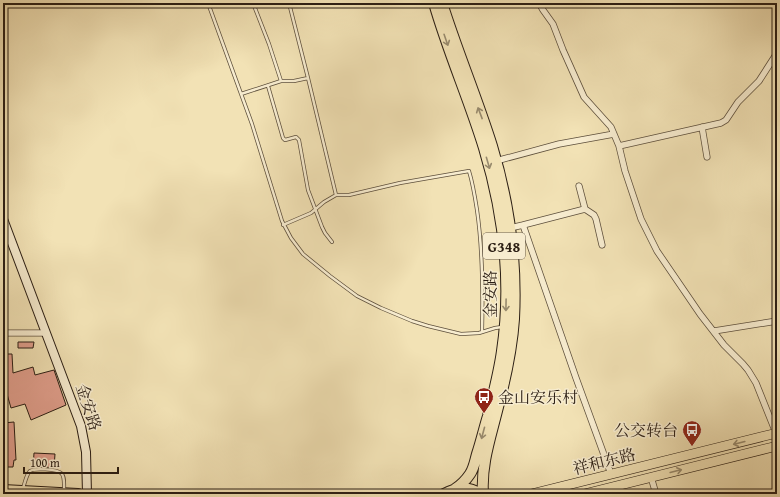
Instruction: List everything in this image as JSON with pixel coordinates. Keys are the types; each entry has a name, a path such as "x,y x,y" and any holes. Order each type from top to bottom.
{"highway":[{"name":"金安路","path":"434,3 484,148 502,226 505,262 505,327 499,370 473,469 467,478 450,491"},
{"name":"金安路","path":"442,3 496,161 504,193 510,228 513,261 514,301 512,338 507,371 485,458 481,494"},
{"name":"G348","path":"450,491 466,488 481,494"},
{"path":"3,490 78,494"},
{"path":"438,494 450,491"}],"main road":[{"name":"祥和东路","path":"531,494 776,433"},
{"name":"祥和东路","path":"584,494 617,490 651,477 777,446"}],"street":[{"path":"539,3 553,24 584,97 611,128 614,134 641,219 657,251 700,314 724,345 743,364 756,382 776,433"},
{"path":"619,146 721,123 726,120 738,102 759,81 777,53"},
{"path":"702,127 707,157"},
{"path":"496,161 558,144 614,134"},
{"path":"579,186 585,209 594,215 596,219 602,245"},
{"path":"510,228 585,209"},
{"name":"金安路","path":"3,219 78,417 86,452 87,494"},
{"path":"523,225 611,474"},
{"path":"714,331 777,321"},
{"path":"3,333 46,333"},
{"path":"651,477 656,494"}],"lane":[{"path":"208,3 242,94 283,225 303,254 343,286 369,302 396,315 428,326 461,334 482,332 505,327"},
{"path":"253,3 269,44 281,81"},
{"path":"289,3 336,195"},
{"path":"242,94 281,81 308,78"},
{"path":"268,86 283,138 285,140 296,137 299,140 306,182 325,233 332,242"},
{"path":"283,225 311,212 336,195 349,194 400,183 469,171 479,221 482,254 482,332"},
{"path":"23,491 30,471 34,469 57,470 63,476 71,494"}],"building":[{"path":"18,342 34,342 33,348 18,348"},
{"path":"3,354 12,354 13,373 33,367 35,375 54,370 66,405 31,420 25,404 11,408 3,380"},
{"path":"14,422 16,460 14,460 13,467 3,467 3,423"},
{"path":"34,453 55,454 54,468 33,467"}],"place":[{"name":"金山安乐村","path":"484,414"},
{"name":"公交转台","path":"692,447"}]}
